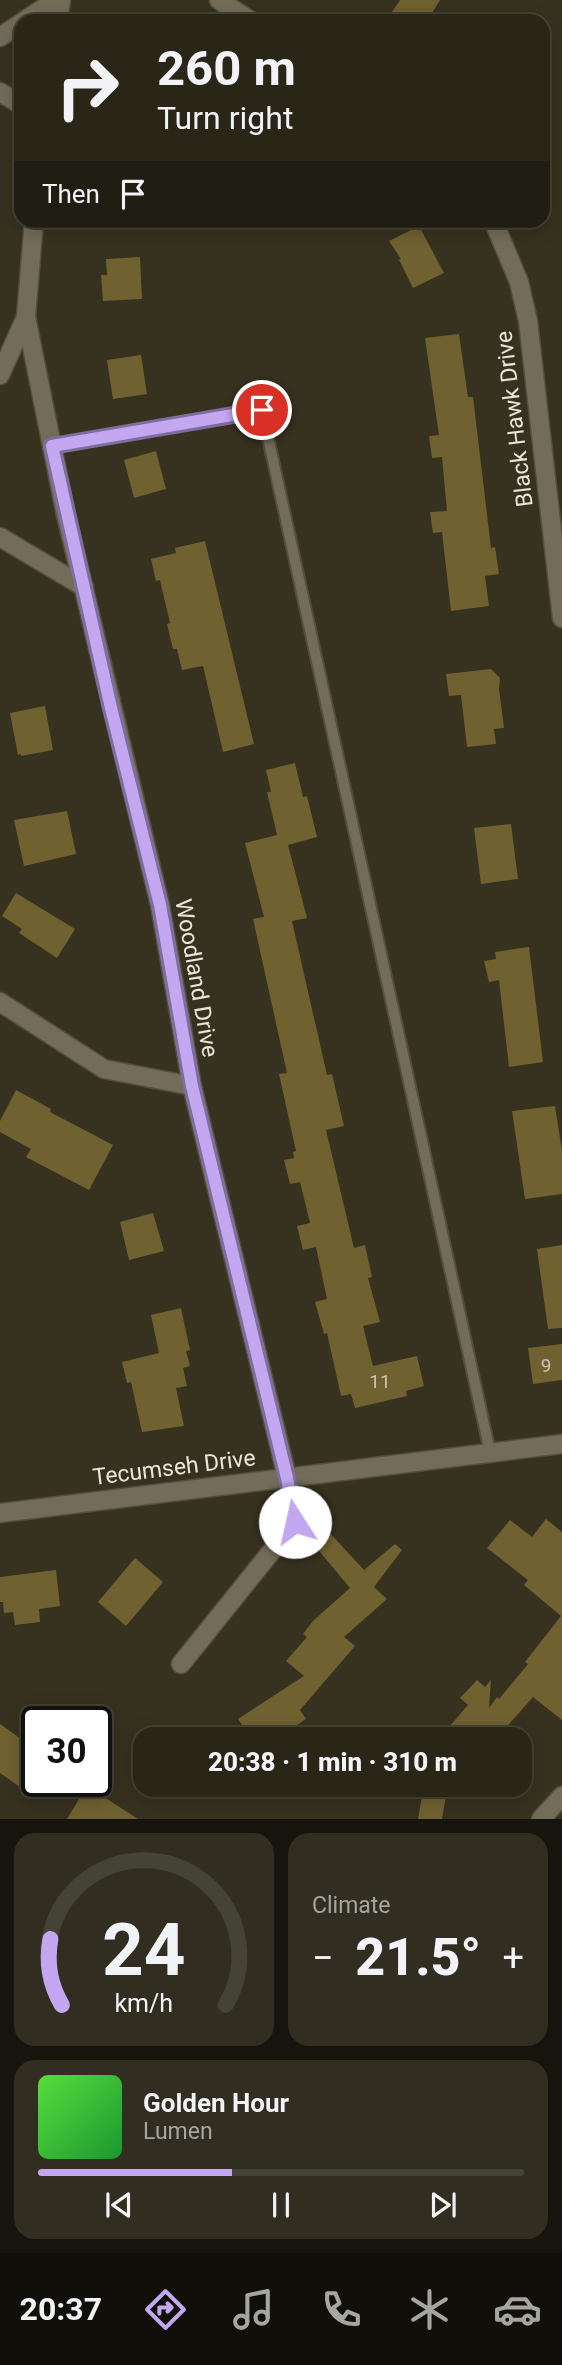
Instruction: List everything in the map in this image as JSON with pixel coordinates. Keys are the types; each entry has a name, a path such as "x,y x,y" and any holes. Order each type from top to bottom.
{"street":[{"path":"35,14 46,7 50,0"},
{"path":"219,0 240,14"},
{"name":"Woodland Drive","path":"33,228 26,317 52,446 160,905 192,1086 287,1478 295,1522 181,1664"},
{"name":"Black Hawk Drive","path":"496,228 519,282 528,321 562,618"},
{"path":"0,375 26,317"},
{"path":"0,537 84,587"},
{"path":"0,1002 104,1069 192,1086"},
{"name":"Tecumseh Drive","path":"0,1513 562,1444"},
{"path":"541,1819 562,1796"}],"lane":[{"path":"52,446 262,410 490,1452"}],"building":[{"path":"400,0 440,0 431,14 391,14"},
{"path":"420,228 444,273 413,288 399,260 401,259 389,241"},
{"path":"140,257 142,299 103,301 101,275 107,275 106,259"},
{"path":"459,334 468,397 473,397 491,548 495,547 499,574 485,576 489,606 451,611 442,532 433,533 430,512 447,511 442,457 432,458 429,436 439,435 425,338"},
{"path":"141,355 147,394 113,399 107,360"},
{"path":"156,451 166,489 134,498 124,460"},
{"path":"205,541 254,744 223,752 203,666 182,670 177,649 173,649 160,580 156,581 151,559 176,553 175,548"},
{"path":"491,669 500,678 504,728 494,729 496,744 467,747 461,695 449,696 446,674"},
{"path":"45,706 53,750 18,755 10,713"},
{"path":"295,763 317,837 288,845 307,918 292,921 327,1075 332,1074 344,1126 326,1130 354,1248 365,1245 372,1277 368,1278 380,1322 363,1326 373,1366 417,1356 424,1386 406,1391 407,1396 355,1408 351,1394 341,1396 327,1333 324,1334 315,1302 327,1299 316,1247 303,1250 297,1226 310,1223 300,1182 290,1184 284,1160 294,1158 293,1152 296,1151 279,1074 287,1073 253,919 264,917 245,843 277,835 267,792 271,792 266,770"},
{"path":"67,811 76,854 24,866 14,820"},
{"path":"511,824 518,879 481,884 474,828"},
{"path":"16,893 75,929 57,958 19,933 22,929 2,916"},
{"path":"529,947 543,1062 509,1067 499,980 489,982 484,961 496,959 495,952"},
{"path":"16,1090 51,1109 50,1112 113,1145 89,1190 26,1157 31,1149 0,1132 0,1121"},
{"path":"555,1106 562,1151 562,1194 525,1199 512,1111"},
{"path":"153,1213 164,1251 129,1260 120,1222"},
{"path":"562,1245 562,1328 548,1329 537,1249"},
{"path":"181,1308 190,1350 186,1351 190,1366 183,1368 187,1386 176,1388 184,1426 142,1432 131,1382 127,1383 122,1362 159,1353 151,1315"},
{"path":"562,1344 562,1380 533,1384 528,1348"},
{"path":"546,1519 562,1532 562,1720 533,1697 506,1727 449,1727 468,1705 460,1698 477,1680 485,1687 491,1680 489,1708 497,1697 499,1699 528,1664 525,1662 561,1616 524,1585 528,1580 487,1548 510,1520 532,1537"},
{"path":"329,1532 364,1570 395,1544 402,1550 374,1587 387,1599 344,1637 355,1646 300,1710 306,1719 294,1727 243,1727 238,1719 304,1676 286,1661 307,1637 303,1634 313,1621 350,1588 315,1546"},
{"path":"135,1558 163,1582 126,1626 98,1602"},
{"path":"56,1570 60,1606 39,1609 40,1622 15,1625 13,1612 4,1613 3,1602 0,1602 0,1577"},
{"path":"0,1724 21,1739 21,1788 0,1773"},
{"path":"80,1797 104,1797 138,1819 67,1819"},
{"path":"422,1797 446,1797 442,1819 418,1819"}],"route":[{"path":"262,410 52,446 111,708 160,905 192,1086 287,1478 295,1522"}]}
